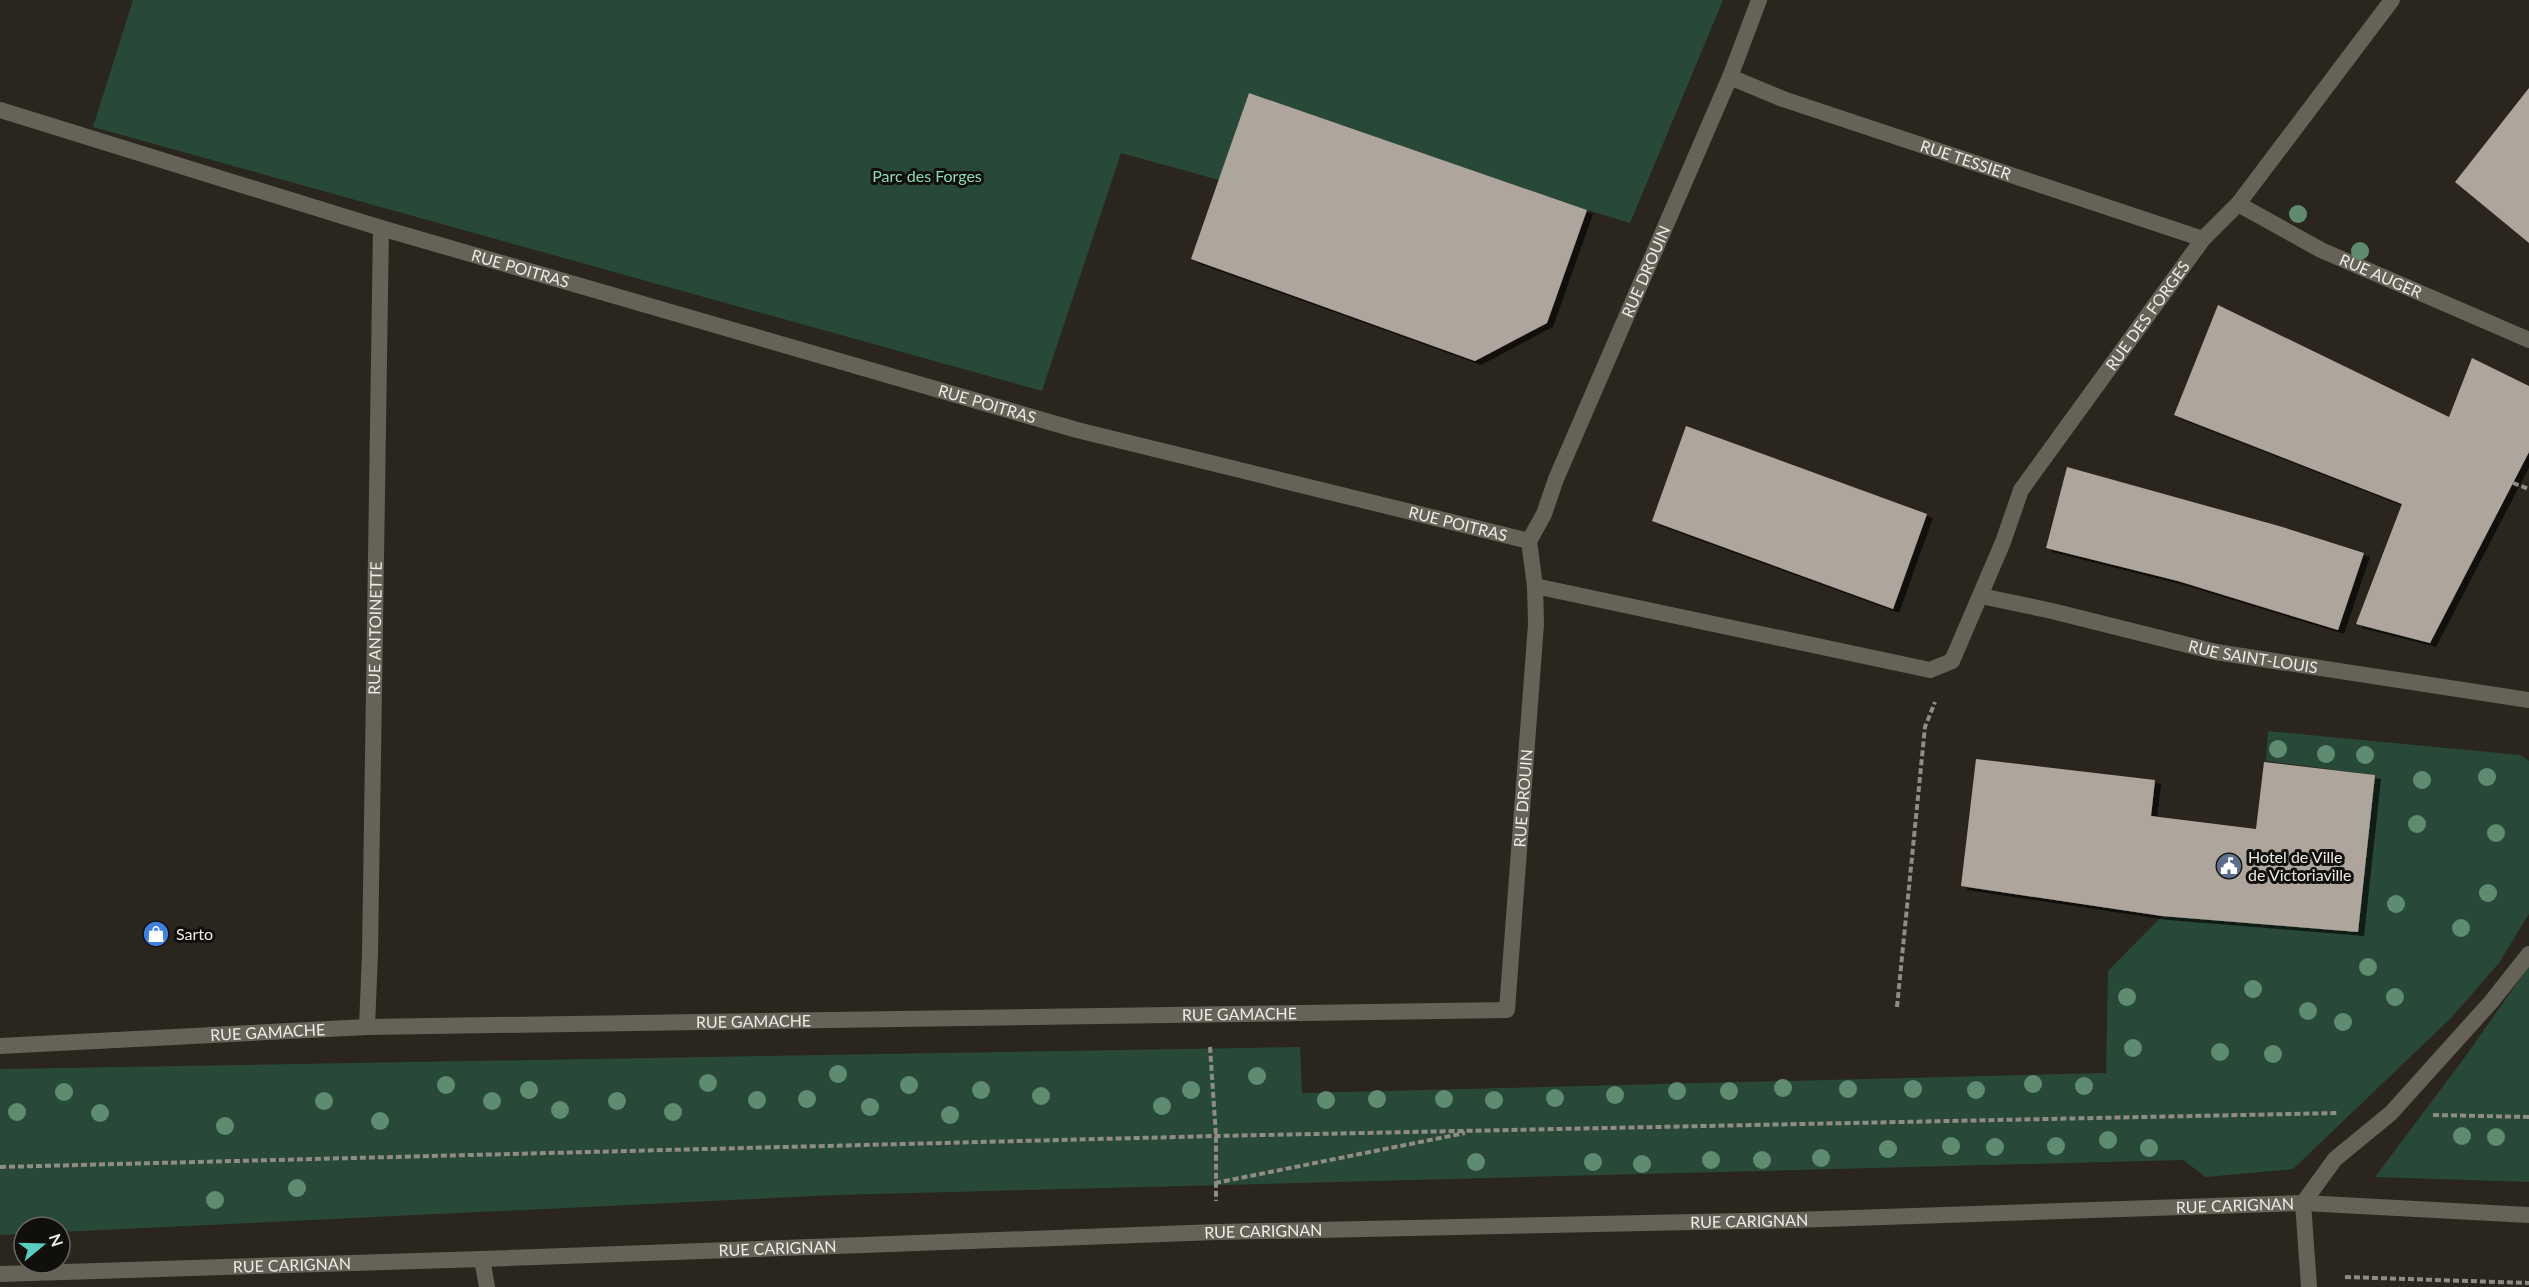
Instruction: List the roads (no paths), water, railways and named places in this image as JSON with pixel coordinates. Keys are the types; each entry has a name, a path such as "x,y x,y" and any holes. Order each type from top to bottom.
{"street":[{"name":"RUE DROUIN","path":"1529,541 1544,514 1556,479 1730,77 1759,0"},
{"name":"RUE DES FORGES","path":"1535,586 1930,670 1952,661 1981,596 2020,490 2203,239 2238,204 2392,0"},
{"name":"RUE TESSIER","path":"1730,77 1783,99 2203,239"},
{"name":"RUE POITRAS","path":"0,110 381,228 1077,430 1529,541 1535,586"},
{"name":"RUE AUGER","path":"2238,204 2321,250 2529,340"},
{"name":"RUE ANTOINETTE","path":"367,1027 381,228"},
{"name":"RUE DROUIN","path":"1507,1010 1536,624 1535,586"},
{"name":"RUE SAINT-LOUIS","path":"1981,596 2052,611 2216,652 2529,700"},
{"path":"2309,1287 2303,1203 2335,1159 2391,1113 2491,1002 2529,954"},
{"name":"RUE GAMACHE","path":"0,1046 367,1027 1507,1010"},
{"name":"RUE CARIGNAN","path":"0,1274 482,1260 1217,1232 1792,1220 2303,1203 2529,1215"},
{"path":"482,1260 487,1287"}],"place":[{"name":"Hotel de Ville de Victoriaville","path":"2229,866"},
{"name":"Sarto","path":"156,934"}],"park label":[{"name":"Parc des Forges","path":"927,176"}]}
